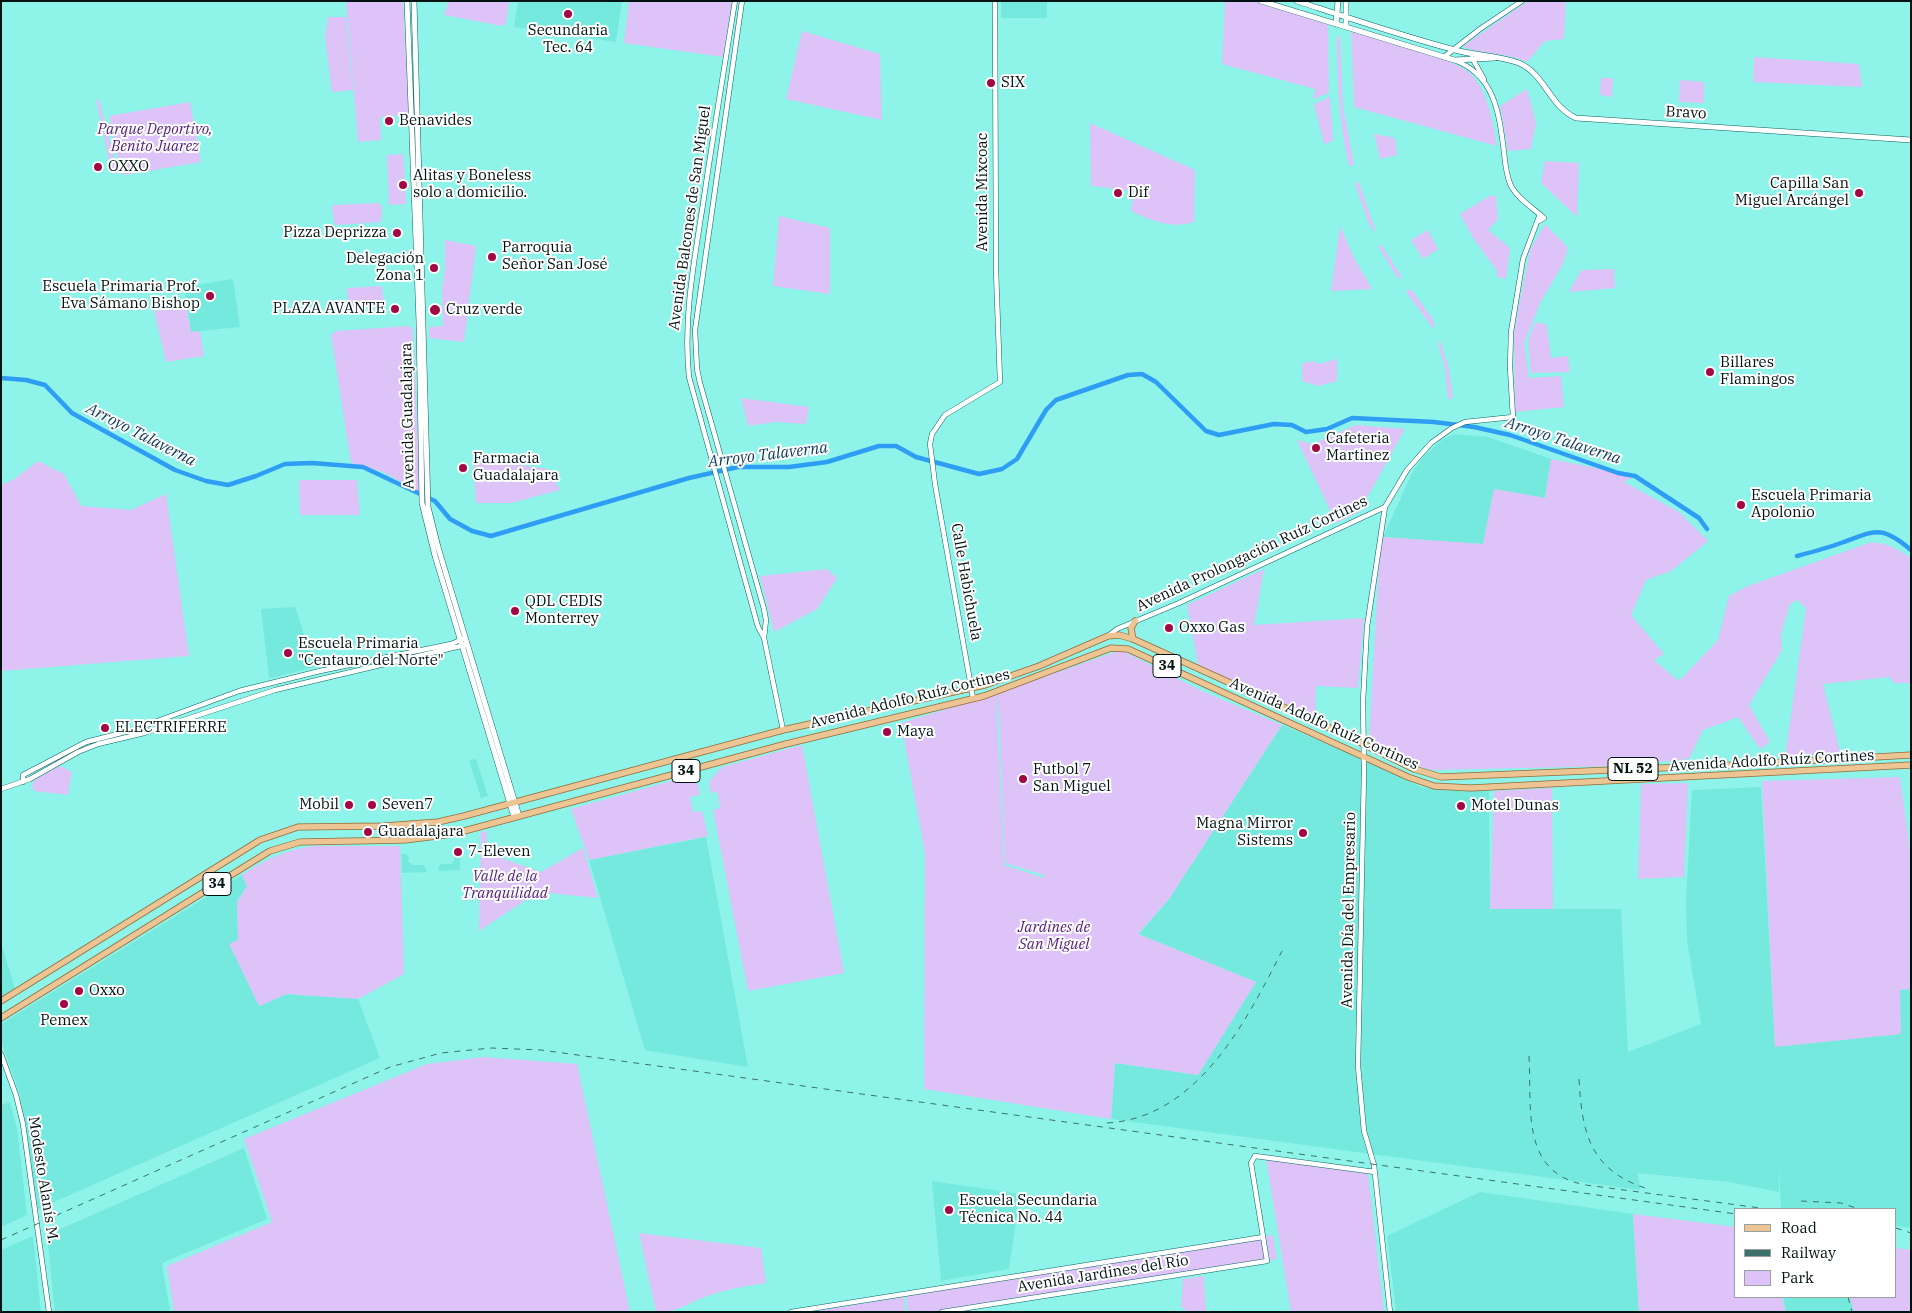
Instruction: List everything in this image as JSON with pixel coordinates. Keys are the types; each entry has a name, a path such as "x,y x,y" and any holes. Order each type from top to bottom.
{"main road":[{"name":"Avenida Guadalajara","path":"407,1 428,508 465,642 517,816"},
{"name":"Avenida Guadalajara","path":"414,1 422,503 435,556 465,642"},
{"name":"Bravo","path":"1261,1 1454,60 1498,58"},
{"path":"1276,6 1283,5 1286,1"},
{"name":"Bravo","path":"1297,1 1453,50 1517,62 1528,69 1539,80 1558,106 1576,118 1911,140"},
{"path":"1336,24 1338,1"},
{"path":"1346,1 1346,27"},
{"path":"1133,639 1131,628 1135,622"},
{"name":"Avenida Adolfo Ruíz Cortines","path":"1,1001 252,845 283,830 314,825 418,824 464,816 784,730 971,689 1039,666 1108,636 1119,634 1426,774 1454,778 1911,755"},
{"name":"Avenida Adolfo Ruíz Cortines","path":"1,1018 252,862 285,845 300,842 431,838 786,744 973,698 1014,686 1103,651 1120,647 1434,786 1456,788 1911,765"}],"street":[{"name":"Avenida Balcones de San Miguel","path":"735,1 716,115 686,325 689,378 733,529 754,612 764,638 784,730"},
{"name":"Avenida Balcones de San Miguel","path":"742,1 695,330 697,369 764,609 766,620 764,638"},
{"name":"Avenida Mixcoac","path":"995,1 996,270 1000,382"},
{"path":"1444,57 1522,1"},
{"path":"1385,507 1407,470 1438,438 1464,422 1513,416 1510,367 1511,332 1523,259 1541,218 1518,195 1511,185 1506,168 1498,113 1474,60 1469,54"},
{"path":"1454,60 1471,67 1485,83"},
{"name":"Calle Habichuela","path":"973,698 933,470 931,456 932,434 938,422 945,415 1000,382"},
{"name":"Avenida Prolongación Ruíz Cortines","path":"1108,636 1128,624 1385,507"},
{"name":"Avenida Día del Empresario","path":"1385,507 1367,627 1363,744 1358,1066 1364,1131 1375,1172 1390,1312"},
{"path":"733,529 742,527"},
{"path":"754,612 764,609"},
{"name":"Avenida Prolongación Ruíz Cortines","path":"1119,634 1128,624"},
{"path":"1,788 30,779 89,747 266,683 465,642"},
{"path":"23,782 23,775 81,744 133,732 275,690 465,642"},
{"name":"Modesto Alanís M.","path":"1,1054 16,1095 23,1124 49,1312"},
{"path":"1263,1237 1251,1163 1253,1157 1259,1156 1375,1172"},
{"name":"Avenida Jardines del Río","path":"791,1312 1263,1237 1267,1261 942,1312"}],"shaded area":[{"name":"Secundaria Tec. 64","path":"518,1 622,1 616,42 514,27"},
{"path":"1001,1 1047,1 1047,18 1001,18"},
{"name":"Escuela Primaria Prof. Eva Sámano Bishop","path":"233,279 240,327 191,332 184,287"},
{"path":"1454,434 1488,437 1551,459 1545,498 1494,489 1483,544 1383,537 1412,473 1424,456 1443,439"},
{"name":"Escuela Primaria \"Centauro del Norte\"","path":"295,607 315,667 271,678 269,677 261,609"},
{"path":"1282,725 1365,760 1423,788 1489,791 1490,909 1621,909 1628,1052 1701,1024 1687,941 1686,901 1692,790 1761,787 1775,1047 1900,990 1911,989 1911,1228 1897,1226 1897,1208 1781,1208 1779,1164 1779,1192 1729,1182 1638,1173 1640,1190 1111,1119 1115,1063 1198,1075 1256,982 1139,934 1169,899"},
{"path":"476,759 488,796 481,798 469,760"},
{"path":"706,837 748,1067 645,1050 589,860"},
{"path":"457,846 461,846 460,870 438,871 440,864 452,864 454,861 454,850"},
{"path":"402,854 406,854 409,858 408,861 412,865 424,865 427,872 402,873"},
{"path":"242,875 247,886 237,901 238,940 230,944 259,1006 287,994 358,999 380,1058 38,1209 20,1095 1,1041 1,1024"},
{"path":"1,943 15,988 1,997"},
{"path":"10,1102 17,1128 27,1215 1,1227 1,1105"},
{"path":"244,1148 267,1219 162,1263 170,1312 55,1312 47,1235"},
{"name":"Escuela Secundaria Técnica No. 44","path":"932,1181 1020,1194 1009,1269 941,1281"},
{"path":"1480,1192 1633,1214 1639,1312 1396,1312 1387,1236"},
{"path":"33,1236 41,1312 1,1312 1,1250"},
{"path":"1783,1298 1850,1298 1854,1312 1786,1312"}],"green space":[{"path":"346,1 403,1 409,115 380,117 381,140 358,142"},
{"path":"449,1 509,1 506,23 502,26 444,15"},
{"path":"629,1 732,1 723,57 624,43"},
{"path":"1225,1 1267,1 1328,21 1329,93 1313,99 1315,89 1222,64"},
{"path":"1528,1 1566,1 1564,39 1545,41 1527,62 1463,46"},
{"path":"328,17 346,17 353,90 332,92 325,38"},
{"path":"1351,29 1451,62 1472,75 1478,82 1486,99 1492,118 1497,146 1354,107"},
{"path":"802,31 880,54 882,120 786,99"},
{"path":"1340,35 1343,107 1354,164 1352,166 1349,165 1339,102 1337,38"},
{"path":"1754,57 1859,64 1862,87 1753,82"},
{"path":"1601,78 1613,78 1612,97 1600,95"},
{"path":"1680,80 1704,82 1704,103 1679,102"},
{"path":"1527,89 1536,123 1531,149 1508,151 1500,106"},
{"path":"1330,97 1333,141 1324,144 1314,104"},
{"path":"96,100 99,100 118,173 112,174"},
{"name":"Parque Deportivo, Benito Juarez","path":"190,102 201,162 125,175 121,173 109,116"},
{"path":"1090,123 1195,170 1194,222 1177,225 1154,221 1131,211 1134,191 1091,186"},
{"path":"1374,134 1395,138 1397,155 1380,159"},
{"path":"403,154 406,204 389,205 387,155"},
{"path":"1545,161 1579,163 1577,217 1541,183"},
{"path":"1359,183 1375,229 1374,232 1368,222 1355,184"},
{"path":"1491,195 1496,197 1498,219 1488,230 1510,248 1506,279 1497,277 1497,271 1473,238 1460,214"},
{"path":"379,203 382,207 381,222 337,225 334,223 332,207 334,205"},
{"path":"779,216 830,228 830,294 773,286"},
{"path":"1545,224 1568,248 1562,266 1541,301 1524,343 1529,378 1561,376 1564,407 1515,412 1514,332 1530,250"},
{"path":"1340,226 1354,258 1372,289 1331,291"},
{"path":"1428,230 1438,249 1423,259 1411,240"},
{"path":"445,240 476,246 464,342 429,338 429,327 443,326 442,289 445,269"},
{"path":"1381,244 1401,279 1397,277 1381,251 1379,247"},
{"path":"1614,269 1615,288 1569,292 1581,270"},
{"path":"382,286 384,304 349,307 347,288"},
{"path":"1411,289 1433,320 1435,326 1433,328 1406,292"},
{"path":"186,306 191,332 200,331 204,356 166,362 154,311"},
{"path":"1535,322 1547,325 1551,358 1568,356 1570,372 1531,373 1528,341"},
{"path":"409,326 413,329 420,492 383,472 351,463 331,335 336,331"},
{"path":"1440,341 1448,365 1453,398 1448,399 1445,368 1438,344"},
{"path":"1337,359 1337,381 1318,386 1302,381 1302,363 1314,361 1319,364"},
{"path":"741,398 809,407 806,424 775,422 748,426"},
{"path":"1356,425 1405,429 1359,512 1336,523 1297,440 1312,444"},
{"path":"473,458 548,469 560,490 511,503 476,503"},
{"path":"1551,459 1635,476 1624,482 1679,512 1708,541 1671,571 1646,580 1631,615 1664,654 1654,660 1677,680 1682,678 1718,640 1729,596 1748,586 1869,543 1881,543 1891,546 1911,558 1911,683 1894,683 1889,677 1823,684 1840,752 1785,758 1806,608 1797,600 1790,604 1781,634 1782,650 1749,705 1770,742 1760,749 1738,717 1703,730 1689,759 1615,766 1432,770 1417,766 1369,741 1379,562 1383,537 1483,544 1494,489 1545,498"},
{"path":"38,461 64,474 81,506 131,510 166,494 189,656 1,671 1,485 13,480"},
{"path":"299,480 357,480 360,515 300,515"},
{"path":"827,569 837,578 817,609 774,632 760,576"},
{"path":"1264,569 1254,625 1364,618 1358,688 1316,686 1315,717 1198,665 1187,605"},
{"name":"Jardines de San Miguel","path":"1121,650 1202,691 1282,725 1169,899 1138,934 1256,982 1198,1075 1115,1063 1111,1119 924,1089 925,853 901,723 996,694","holes":["996,695 999,715 1005,863 1044,875 1044,878 1004,865"]},
{"path":"802,745 844,973 748,991 713,810 720,808 717,792 711,793 709,782 722,767"},
{"path":"60,766 72,772 68,795 34,791 32,785 35,779"},
{"path":"1900,777 1911,857 1911,989 1900,990 1901,1034 1775,1047 1762,781"},
{"path":"682,778 698,784 700,795 690,797 693,812 702,811 708,836 589,860 571,809"},
{"path":"1688,783 1684,877 1638,879 1641,784"},
{"path":"1552,788 1553,909 1490,909 1494,791"},
{"name":"Valle de la Tranquilidad","path":"487,831 486,853 541,872 583,848 598,898 538,892 479,931 481,832"},
{"path":"314,846 400,846 404,974 358,999 287,994 259,1006 229,944 238,940 237,902 247,886 242,875 276,856"},
{"path":"484,1057 577,1064 630,1312 174,1312 167,1266 272,1222 244,1139 427,1064"},
{"path":"1266,1158 1368,1174 1384,1312 1291,1312"},
{"path":"1633,1214 1734,1227 1734,1298 1782,1298 1786,1312 1639,1312"},
{"path":"639,1233 761,1248 766,1283 722,1291 677,1309 656,1312"},
{"path":"1273,1235 1277,1259 942,1312 908,1312 906,1293"},
{"path":"1897,1248 1911,1250 1911,1312 1854,1312 1850,1298 1897,1298"},
{"path":"1204,1276 1206,1312 1188,1312 1181,1307 1183,1279"},
{"path":"904,1297 905,1312 810,1312"}],"waterway":[{"name":"Arroyo Talaverna","path":"1,378 26,380 45,385 72,413 175,470 206,481 228,485 285,464 312,463 363,467 435,501 450,519 472,531 491,536 689,478 738,467 789,467 827,462 879,446 896,446 916,457 979,474 1002,469 1017,459 1046,410 1056,400 1128,375 1142,374 1156,382 1206,431 1219,435 1274,424 1292,425 1306,432 1327,429 1352,418 1434,422 1474,427 1510,435 1618,473 1635,476 1699,518 1707,529"},
{"name":"Arroyo Talaverna","path":"1797,556 1830,547 1862,535 1878,532 1892,536 1911,550"}],"railway":[{"path":"1107,1123 1139,1117 1167,1104 1192,1085 1215,1062 1235,1035 1282,951"},
{"path":"1,1240 390,1067 441,1053 491,1048 541,1050 1734,1214"},
{"path":"1529,1056 1531,1117 1534,1136 1540,1153 1550,1167 1565,1178 1586,1185 1760,1208"},
{"path":"1579,1079 1586,1132 1592,1146 1600,1159 1611,1170 1626,1180 1645,1188"},
{"path":"1801,1201 1841,1203 1856,1208"},
{"path":"1897,1228 1911,1233"},
{"path":"1848,1298 1852,1312"}],"place":[{"name":"Secundaria Tec. 64","path":"568,14"},
{"name":"SIX","path":"991,83"},
{"name":"Benavides","path":"389,121"},
{"name":"OXXO","path":"98,167"},
{"name":"Alitas y Boneless solo a domicilio.","path":"403,185"},
{"name":"Dif","path":"1118,193"},
{"name":"Capilla San Miguel Arcángel","path":"1859,193"},
{"name":"Pizza Deprizza","path":"397,233"},
{"name":"Parroquia Señor San José","path":"492,257"},
{"name":"Delegación Zona 1","path":"434,268"},
{"name":"Escuela Primaria Prof. Eva Sámano Bishop","path":"210,296"},
{"name":"PLAZA AVANTE","path":"395,309"},
{"name":"Cruz verde","path":"435,310"},
{"name":"Billares Flamingos","path":"1710,372"},
{"name":"Cafeteria Martinez","path":"1316,448"},
{"name":"Farmacia Guadalajara","path":"463,468"},
{"name":"Escuela Primaria Apolonio","path":"1741,505"},
{"name":"QDL CEDIS Monterrey","path":"515,611"},
{"name":"Oxxo Gas","path":"1169,628"},
{"name":"Escuela Primaria \"Centauro del Norte\"","path":"288,653"},
{"name":"ELECTRIFERRE","path":"105,728"},
{"name":"Maya","path":"887,732"},
{"name":"Futbol 7 San Miguel","path":"1023,779"},
{"name":"Mobil","path":"349,805"},
{"name":"Seven7","path":"372,805"},
{"name":"Motel Dunas","path":"1461,806"},
{"name":"Guadalajara","path":"368,832"},
{"name":"Magna Mirror Sistems","path":"1303,833"},
{"name":"7-Eleven","path":"458,852"},
{"name":"Oxxo","path":"79,991"},
{"name":"Pemex","path":"64,1004"},
{"name":"Escuela Secundaria Técnica No. 44","path":"949,1210"}]}
